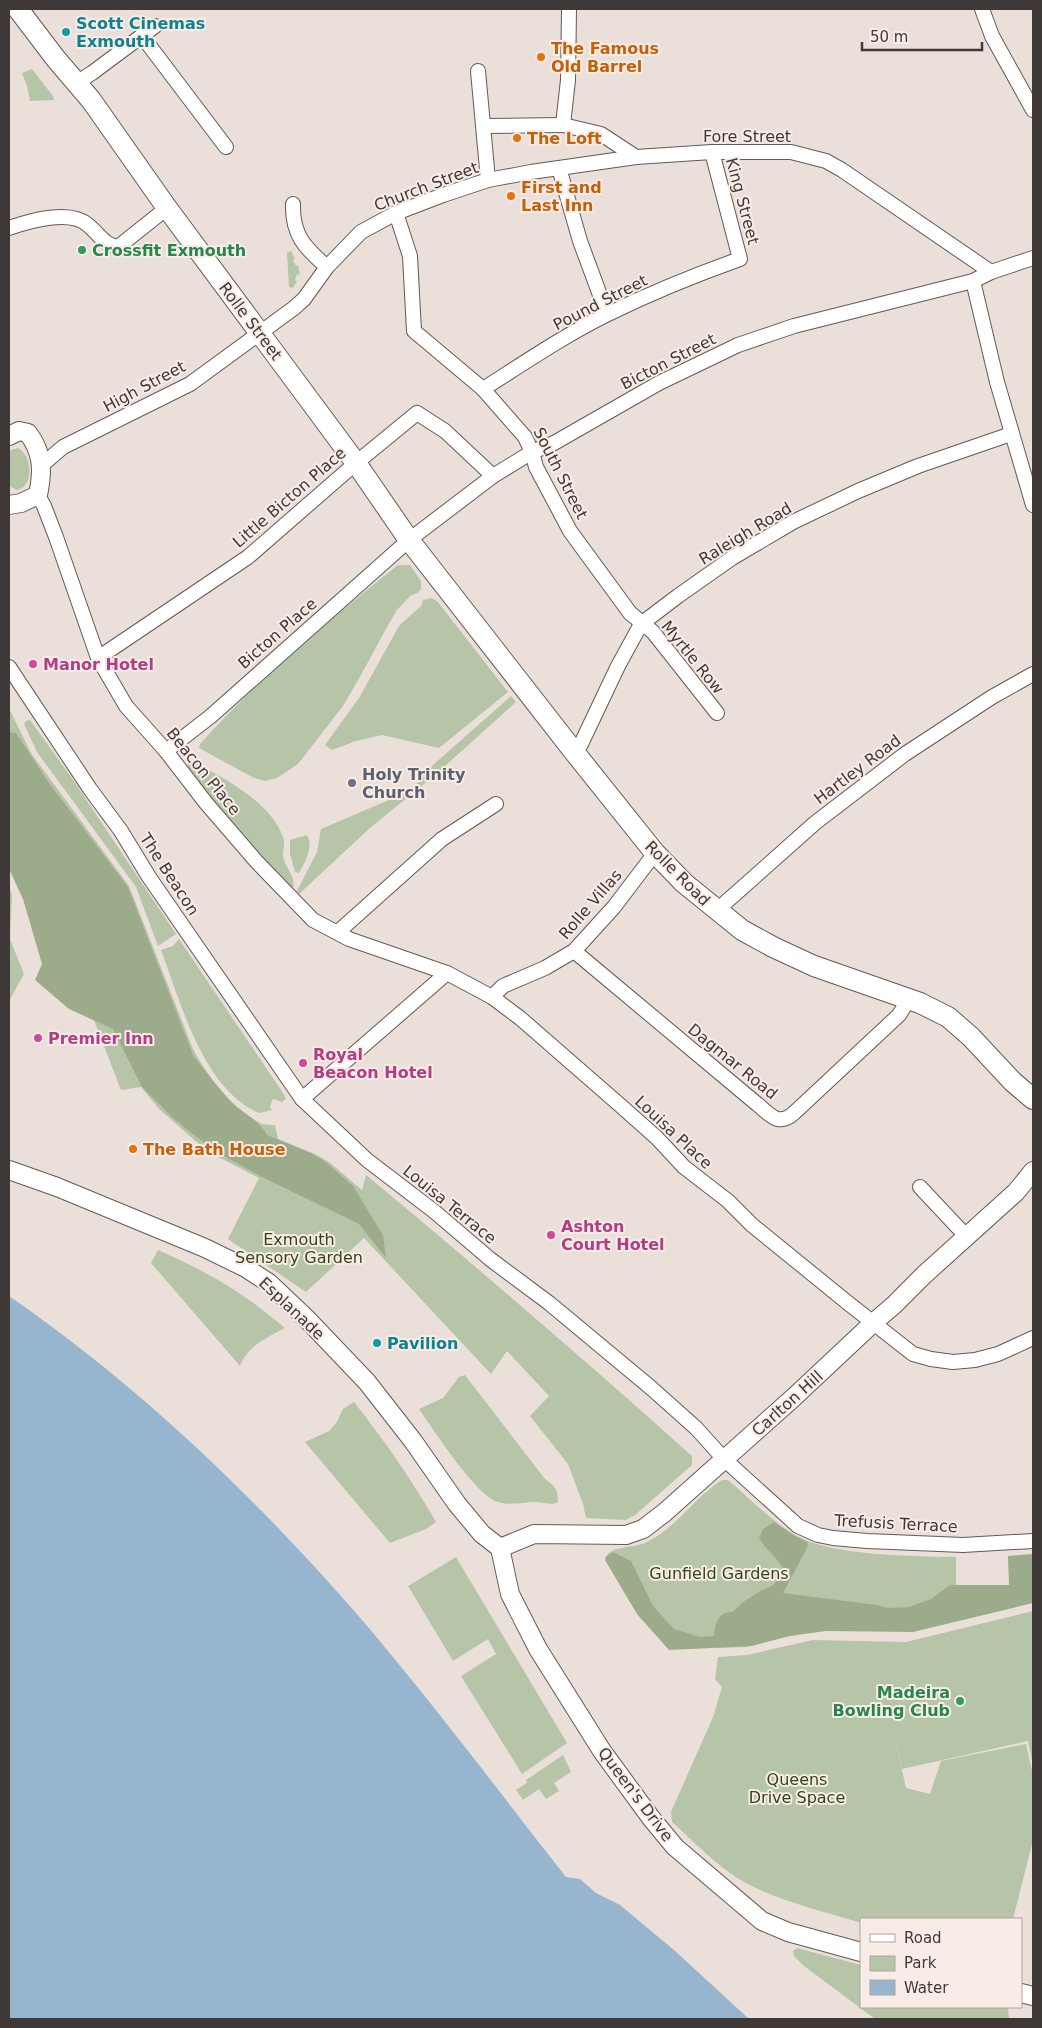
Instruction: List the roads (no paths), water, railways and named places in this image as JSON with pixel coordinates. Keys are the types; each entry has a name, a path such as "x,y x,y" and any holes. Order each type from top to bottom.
{"main road":[{"name":"Rolle Street","path":"18,9 91,100 167,208 356,463 409,540"},
{"name":"Rolle Road","path":"409,540 575,753 655,853 684,884 716,911 750,934 814,966 909,999 948,1017 971,1037 1013,1082 1033,1099"}],"street":[{"path":"563,125 568,80 569,9"},
{"path":"982,9 992,36 1033,110"},
{"path":"76,83 155,26"},
{"path":"142,36 226,147"},
{"path":"478,71 488,180"},
{"path":"484,126 563,125 601,134 636,157"},
{"name":"Fore Street","path":"559,168 636,157 712,152 791,152 826,161 991,272"},
{"name":"King Street","path":"712,152 740,259"},
{"path":"559,168 580,241 607,314"},
{"name":"Church Street","path":"260,334 294,308 327,267 361,232 396,214 488,180 559,168"},
{"path":"293,204 292,216 301,242 327,267"},
{"path":"9,228 49,218 73,218 87,224 105,243 118,248 167,208"},
{"name":"South Street","path":"396,214 410,256 414,331 483,389 525,437 536,467 570,531 630,614 641,624"},
{"name":"Bicton Street","path":"409,540 493,476 532,452 554,443 659,383 738,345 794,326 973,281 1031,255"},
{"name":"Pound Street","path":"483,389 536,355 607,314 689,278 740,259"},
{"path":"973,281 984,333 1011,434 1033,505"},
{"name":"High Street","path":"42,465 63,447 190,384 260,334"},
{"name":"Little Bicton Place","path":"98,658 248,557 356,463 417,413 445,431 493,476"},
{"path":"9,436 19,431 28,433 39,452 42,465 38,495 21,503 9,505"},
{"name":"Raleigh Road","path":"575,753 641,624 732,558 793,522 858,491 918,466 1011,434"},
{"name":"Beacon Place","path":"38,495 56,537 98,658 126,706 166,751 243,846 313,920 349,939 447,973"},
{"name":"Bicton Place","path":"166,751 210,716 409,540"},
{"name":"Myrtle Row","path":"641,624 653,632 717,713"},
{"name":"The Beacon","path":"9,667 302,1099"},
{"name":"Hartley Road","path":"716,911 815,822 905,754 992,697 1033,674"},
{"path":"338,932 442,839 496,804"},
{"name":"Rolle Villas","path":"492,997 503,986 545,968 574,951 614,907 655,853"},
{"name":"Dagmar Road","path":"574,951 777,1120 788,1119 899,1015 909,999"},
{"path":"302,1099 447,973"},
{"name":"Louisa Place","path":"447,973 492,997 520,1018 657,1138 684,1167 728,1201 752,1225 913,1354 953,1362 975,1360 998,1354 1033,1338"},
{"name":"Louisa Terrace","path":"302,1099 367,1160 435,1212 490,1259 549,1303 650,1387 696,1428 724,1459"},
{"name":"Esplanade","path":"9,1170 205,1248 246,1268 269,1283 305,1317 367,1382 457,1504 482,1534 500,1548"},
{"name":"Carlton Hill","path":"500,1548 534,1534 605,1536 635,1533 664,1513 794,1398 966,1236 1016,1192 1033,1171"},
{"path":"920,1188 966,1236"},
{"name":"Trefusis Terrace","path":"724,1459 792,1521 818,1534 833,1538 963,1545 1033,1541"},
{"name":"Queen's Drive","path":"500,1548 510,1594 538,1649 602,1751 651,1818 675,1846 762,1921 788,1932 860,1952"}],"water":[{"path":"9,1296 57,1330 148,1404 235,1484 276,1526 317,1569 383,1645 566,1877 580,1879 596,1893 620,1905 674,1950 749,2019 9,2019"}],"place":[{"name":"Scott Cinemas Exmouth","path":"66,32"},
{"name":"The Famous Old Barrel","path":"541,57"},
{"name":"The Loft","path":"517,138"},
{"name":"First and Last Inn","path":"511,196"},
{"name":"Crossfit Exmouth","path":"82,250"},
{"name":"Manor Hotel","path":"33,664"},
{"name":"Holy Trinity Church","path":"352,783"},
{"name":"Premier Inn","path":"38,1038"},
{"name":"Royal Beacon Hotel","path":"303,1063"},
{"name":"The Bath House","path":"133,1149"},
{"name":"Ashton Court Hotel","path":"551,1235"},
{"name":"Pavilion","path":"377,1343"},
{"name":"Madeira Bowling Club","path":"960,1701"}],"park label":[{"name":"Exmouth Sensory Garden","path":"299,1248"},
{"name":"Gunfield Gardens","path":"719,1573"},
{"name":"Queens Drive Space","path":"797,1788"}]}
